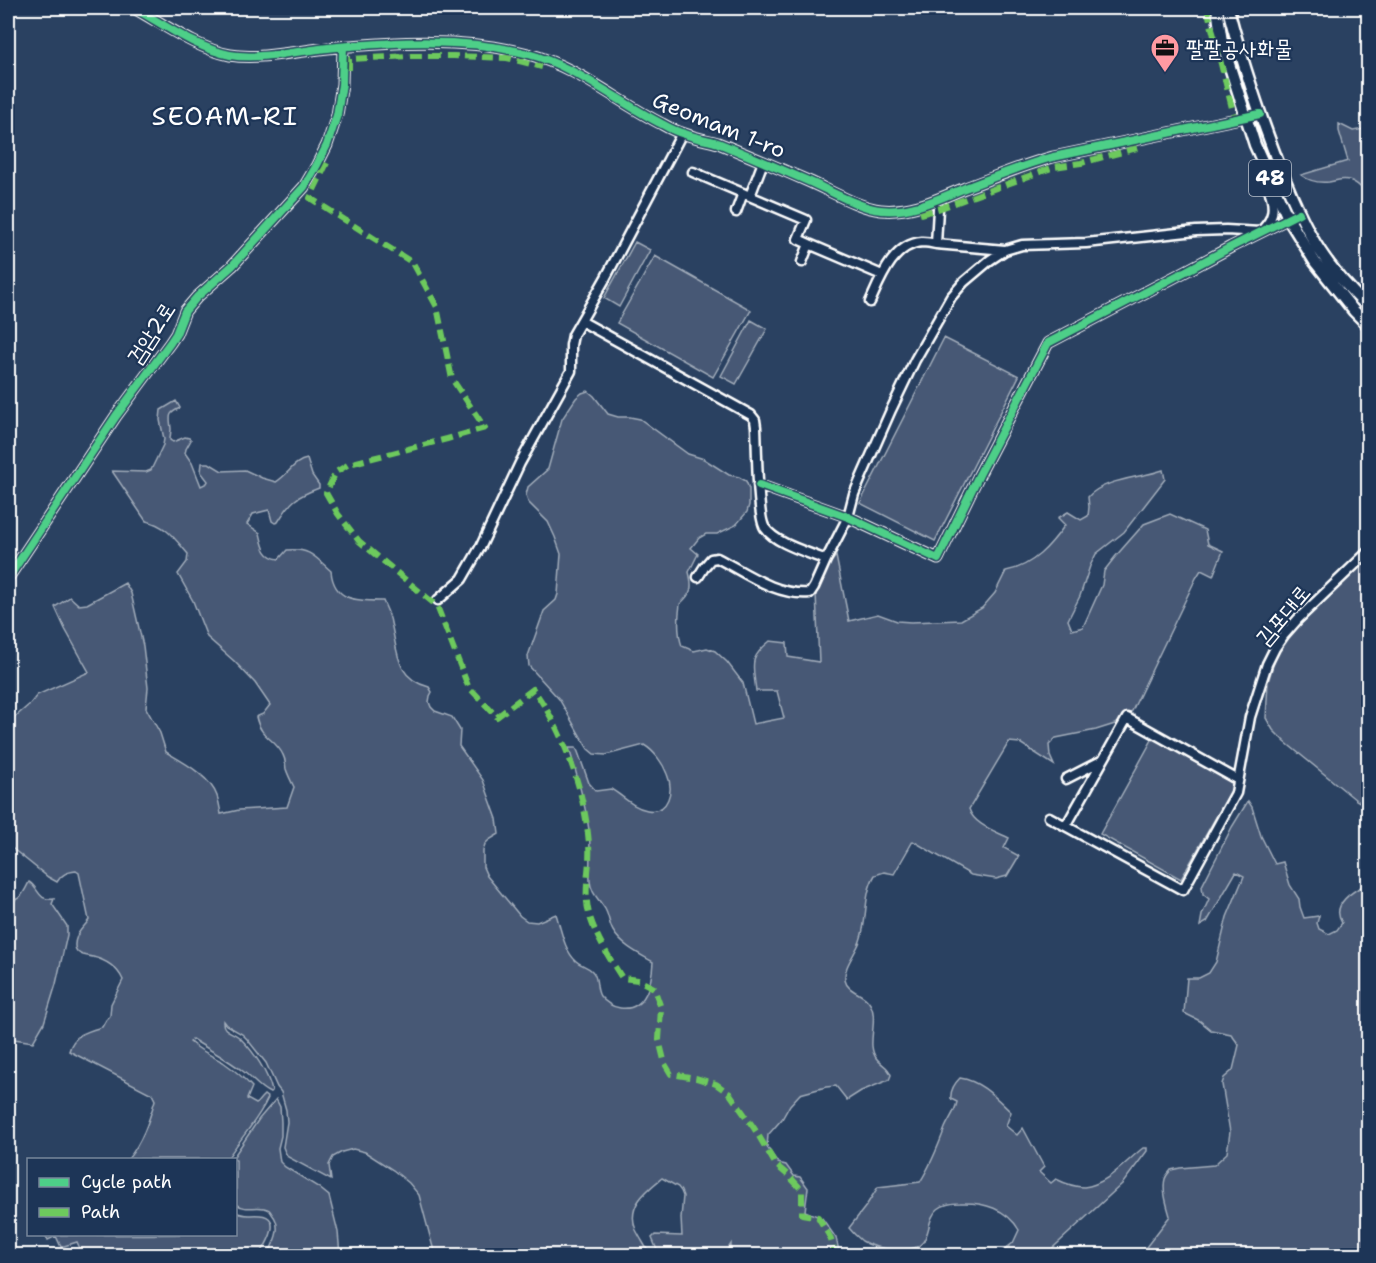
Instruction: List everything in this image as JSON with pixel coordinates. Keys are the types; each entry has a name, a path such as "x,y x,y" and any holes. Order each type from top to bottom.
{"main road":[{"name":"48","path":"1217,8 1222,42 1255,145 1288,218 1315,262 1368,325"},
{"name":"48","path":"1228,8 1260,114 1299,213 1326,258 1368,307"}],"street":[{"name":"Geomam 1-ro","path":"134,8 200,45 230,55 247,57 407,43 479,45 514,50 551,61 682,133 716,143 858,204 878,210 895,211 910,208 1036,162 1260,114"},
{"name":"검암2로","path":"8,578 110,425 176,334 185,311 231,266 304,187 333,129 340,97 343,47"},
{"path":"438,600 462,579 481,546 528,448 571,371 573,335 682,133"},
{"path":"1255,145 1273,209 1270,219 1260,232"},
{"path":"736,212 763,162"},
{"path":"693,172 806,220 798,239 882,275"},
{"path":"936,244 938,209"},
{"path":"759,485 848,517 938,559 1048,343 1299,213"},
{"path":"698,577 711,559 717,558 770,587 802,594 810,593 848,517 854,494 915,360 951,297 964,282 1005,250 1022,245 1086,243 1196,231 1260,232"},
{"path":"870,302 882,275 896,254 908,246 921,242 1005,250"},
{"path":"802,262 809,244"},
{"path":"581,321 751,415 756,427 761,517 764,527 777,539 826,560"},
{"name":"김포대로","path":"1066,826 1183,890 1236,793 1250,717 1267,664 1284,635 1368,552"},
{"path":"1050,817 1066,826 1127,718 1238,780"},
{"path":"1066,778 1103,760"}],"shaded area":[{"path":"1339,124 1353,131 1368,130 1368,195 1357,184 1349,180 1318,182 1301,175 1348,161"},
{"path":"635,242 650,250 619,307 604,298"},
{"path":"655,256 751,310 713,377 617,323"},
{"path":"751,320 767,329 736,384 721,376"},
{"path":"944,338 1019,376 935,541 860,503"},
{"path":"588,391 608,414 640,419 688,454 704,459 729,475 746,481 749,489 747,512 736,525 717,534 706,534 699,538 691,548 698,554 689,572 690,590 680,604 678,625 682,646 694,651 707,648 715,651 743,683 753,724 784,718 777,691 756,691 754,663 763,647 770,641 787,643 788,657 819,662 816,593 824,571 836,556 849,621 878,614 897,621 961,620 982,608 995,593 1006,571 1033,560 1047,547 1065,525 1058,518 1068,512 1081,520 1088,516 1088,497 1103,486 1163,470 1165,479 1124,532 1096,554 1068,620 1072,630 1083,627 1102,585 1104,571 1144,524 1170,514 1205,530 1208,544 1223,551 1213,576 1201,570 1196,578 1132,711 1118,723 1056,738 1049,745 1054,765 1020,743 1009,742 969,809 980,823 1009,838 1004,848 1019,856 1007,876 996,879 971,875 913,841 894,874 884,872 875,875 869,891 862,933 846,970 845,980 849,987 865,998 871,1006 873,1052 889,1071 891,1075 889,1080 861,1091 847,1100 836,1086 800,1094 768,1135 767,1147 778,1163 786,1165 794,1176 800,1177 808,1188 805,1211 822,1218 836,1238 840,1255 726,1255 731,1244 724,1255 659,1255 652,1238 655,1235 682,1236 683,1196 678,1187 662,1178 639,1200 634,1214 636,1230 650,1255 435,1255 419,1195 393,1170 365,1152 353,1149 333,1157 329,1165 331,1180 288,1157 283,1147 287,1122 281,1092 266,1063 247,1039 223,1021 224,1028 238,1036 251,1050 260,1063 272,1091 270,1093 263,1089 244,1072 192,1039 190,1042 223,1062 252,1087 247,1099 256,1104 264,1095 268,1098 228,1158 129,1158 148,1123 155,1100 152,1094 69,1051 78,1037 102,1027 110,1016 111,1004 123,980 115,968 107,962 82,955 76,949 77,936 89,920 79,873 76,871 67,873 57,882 8,845 8,723 37,695 89,672 55,607 70,597 79,605 87,604 125,583 131,593 143,646 148,688 146,708 160,733 166,752 195,770 208,782 217,796 221,814 239,810 287,807 294,787 280,749 258,724 256,717 263,714 270,705 255,683 207,637 193,601 178,574 187,562 188,554 165,529 146,521 112,471 146,472 151,470 164,439 160,420 161,410 176,401 180,408 170,416 170,440 173,442 185,437 191,440 185,453 192,463 201,486 208,481 201,472 202,463 209,463 222,471 245,470 276,482 298,462 307,459 319,488 294,500 278,522 272,521 269,510 253,514 247,524 260,533 265,550 270,556 279,559 287,550 307,552 331,571 333,581 342,594 356,600 383,601 390,617 397,653 404,670 418,683 429,687 432,692 429,702 435,711 452,717 460,730 459,746 483,780 497,819 499,834 485,844 483,851 483,867 487,876 520,916 527,921 537,922 556,914 569,951 576,961 594,974 600,996 604,1000 620,1008 629,1008 642,1000 649,986 653,962 621,941 592,889 589,830 581,789 569,748 576,748 589,783 596,791 611,789 642,809 654,810 665,805 670,793 669,780 661,762 644,745 606,755 594,754 588,749 559,699 529,666 528,656 544,611 556,600 558,594 561,554 548,522 528,502 526,495 528,487 548,469 562,419 582,393"},
{"path":"1368,558 1368,807 1356,800 1285,742 1273,730 1266,718 1268,682 1275,659 1283,645 1295,630"},
{"path":"1153,738 1235,783 1181,879 1100,834"},
{"path":"1248,801 1261,836 1275,864 1283,862 1290,885 1299,899 1304,918 1319,916 1317,923 1319,929 1329,934 1337,930 1342,923 1339,916 1341,904 1350,894 1368,883 1368,1255 1140,1255 1170,1216 1164,1183 1171,1170 1214,1165 1227,1153 1230,1132 1222,1084 1224,1078 1233,1070 1239,1045 1231,1034 1211,1030 1184,1013 1187,978 1199,978 1209,973 1216,962 1227,917 1244,876 1236,872 1207,922 1200,926 1209,899 1203,894 1202,886"},
{"path":"29,882 44,898 54,899 52,904 67,926 56,984 44,1023 33,1042 8,1038 8,901 19,898"},
{"path":"960,1078 981,1086 1011,1112 1006,1126 1017,1135 1023,1128 1044,1167 1039,1172 1051,1183 1056,1179 1084,1187 1101,1182 1143,1148 1147,1148 1147,1151 1123,1183 1045,1255 997,1255 1013,1243 1019,1230 1008,1217 994,1208 969,1203 949,1204 938,1209 932,1216 923,1242 911,1249 884,1249 862,1241 849,1228 878,1187 920,1182 924,1176 955,1109 957,1102 951,1099 951,1093"},
{"path":"276,1099 280,1107 281,1122 278,1148 280,1162 329,1196 338,1232 340,1255 268,1255 277,1229 271,1212 264,1208 247,1208 237,1204 237,1158 233,1158 259,1119"},
{"path":"237,1213 267,1217 272,1226 260,1255 83,1255 77,1242 61,1247 56,1236 237,1236"}],"marked path":[{"path":"1207,8 1236,124"},
{"path":"349,70 349,59 410,56 507,58 542,67"},
{"path":"920,214 1054,167 1081,163 1137,148"},
{"path":"327,163 310,198 413,263 437,307 452,379 485,428 349,464 336,472 326,493 338,514 359,541 437,606 468,686 497,717 533,689 554,724 578,783 589,844 587,899 590,917 600,941 622,978 638,980 654,988 661,1008 659,1040 665,1064 671,1074 716,1084 730,1094 776,1165 802,1190 802,1214 818,1217 830,1237 836,1256"}],"cycle path":[{"path":"134,8 193,42 230,55 266,56 328,48 428,42 479,45 528,54 563,67 673,130 718,143 854,202 881,210 903,209 924,204 1009,171 1053,157 1260,114"},
{"path":"8,578 116,416 176,334 185,311 197,297 232,266 304,187 327,145 337,115 342,84 343,47"},
{"path":"759,485 848,517 938,559 1048,343 1299,213"}],"place":[{"name":"팔팔공사화물","path":"1165,74"}],"district":[{"name":"SEOAM-RI","path":"225,115"}]}
